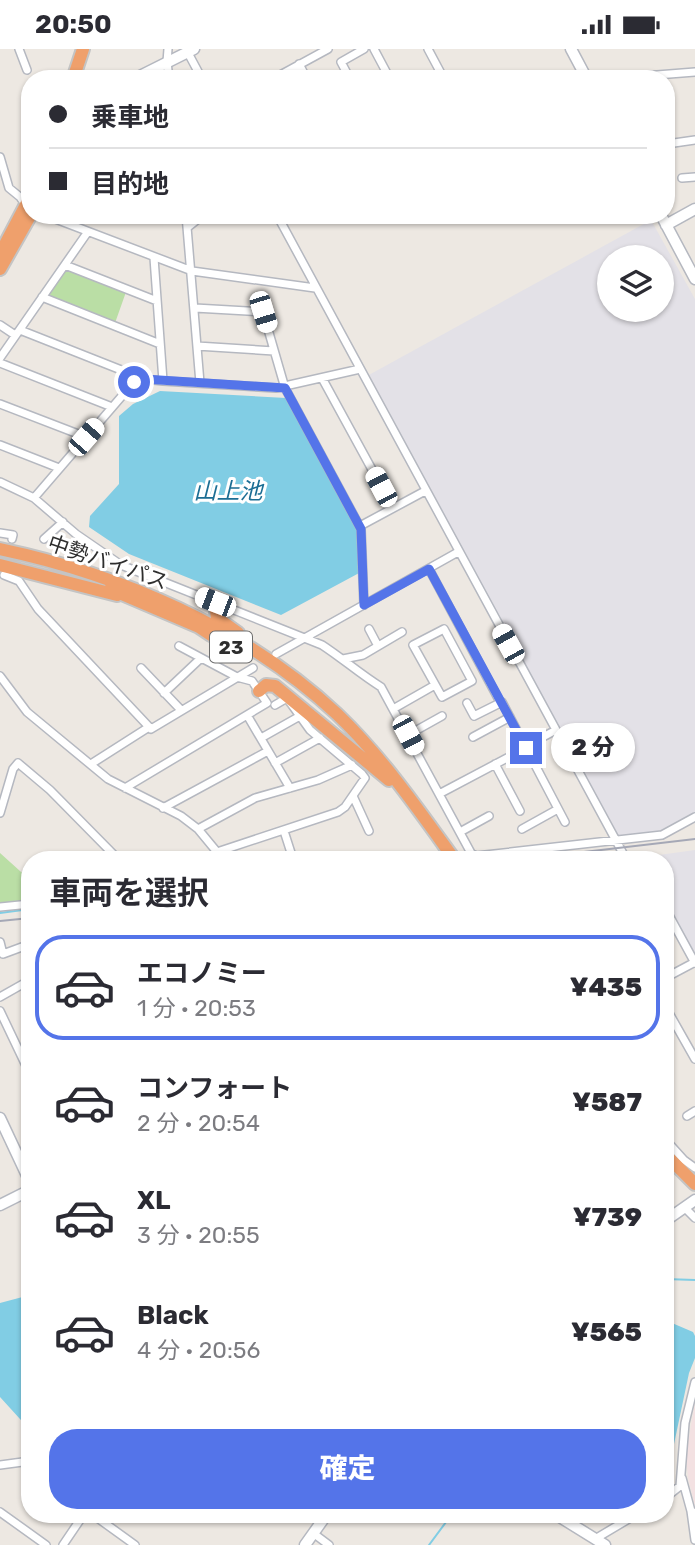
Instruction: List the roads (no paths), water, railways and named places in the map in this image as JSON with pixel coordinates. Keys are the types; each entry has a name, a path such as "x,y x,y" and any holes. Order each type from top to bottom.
{"highway":[{"path":"76,70 83,49"},
{"path":"85,70 92,49"},
{"path":"0,254 21,220"},
{"path":"0,269 21,224"},
{"path":"6,540 106,572 140,596"},
{"name":"中勢バイパス","path":"0,549 56,563 140,596 183,609 299,682 368,746 448,851"},
{"path":"2,569 140,596"},
{"name":"中勢バイパス","path":"140,596 199,627 290,686 364,749 418,811"},
{"path":"222,605 216,611 217,618 282,662 327,706"},
{"path":"259,691 266,685 275,686 397,787"},
{"path":"674,1164 695,1184"}],"street":[{"path":"19,49 27,70"},
{"path":"167,49 168,70"},
{"path":"346,70 341,61 352,52 364,49"},
{"path":"374,49 385,70"},
{"path":"428,49 439,70"},
{"path":"151,70 190,50 198,70"},
{"path":"289,70 326,50"},
{"path":"576,53 583,70"},
{"path":"299,64 302,70"},
{"path":"675,74 695,72"},
{"path":"675,143 695,139"},
{"path":"0,157 9,188 21,198"},
{"path":"681,178 695,177"},
{"path":"0,192 9,188"},
{"path":"675,215 694,208"},
{"path":"66,224 192,271 315,288"},
{"path":"188,224 200,383"},
{"path":"188,227 192,224"},
{"path":"282,224 621,851"},
{"path":"665,224 695,278"},
{"path":"87,233 0,360 111,407"},
{"path":"154,258 163,381"},
{"path":"65,265 157,301"},
{"path":"42,297 160,344"},
{"path":"195,308 263,312 285,388 360,526 364,605"},
{"path":"0,325 144,379 285,388 360,369"},
{"path":"197,346 274,351"},
{"path":"322,378 393,508"},
{"path":"34,498 134,382 144,379"},
{"path":"0,404 86,437"},
{"path":"0,445 59,468"},
{"path":"0,482 34,498 121,565 322,645 381,687 470,851"},
{"path":"360,526 425,491"},
{"path":"44,539 62,522"},
{"path":"0,533 13,535 6,540"},
{"path":"276,655 458,552"},
{"path":"2,569 19,581 38,609 151,729 253,668"},
{"path":"429,569 565,822"},
{"path":"369,629 378,646"},
{"path":"444,629 472,681 442,697 435,685 413,645 444,629"},
{"path":"343,659 363,655 402,632"},
{"path":"125,788 267,703 252,681 237,677 179,646"},
{"path":"164,693 201,658"},
{"path":"141,668 181,711"},
{"path":"0,676 27,712 108,779 181,816 198,828 216,851"},
{"path":"393,709 435,685"},
{"path":"220,851 338,812 365,778 320,738 287,698 275,705"},
{"path":"467,703 474,716 500,702"},
{"path":"247,715 290,788"},
{"path":"261,739 300,716"},
{"path":"408,735 442,716"},
{"path":"473,737 510,717"},
{"path":"91,764 149,727"},
{"path":"439,794 556,730"},
{"path":"275,763 320,738"},
{"path":"163,808 268,751"},
{"path":"0,813 13,769 18,763 50,790 110,851"},
{"path":"495,764 520,811"},
{"path":"198,828 255,798 318,780 352,765"},
{"path":"353,796 369,831"},
{"path":"522,829 558,809"},
{"path":"460,832 489,816"},
{"path":"526,851 662,835 695,817"},
{"path":"284,831 290,851"},
{"path":"0,907 21,905"},
{"path":"674,924 695,962 674,973"},
{"path":"0,942 3,954 21,947"},
{"path":"0,997 21,985"},
{"path":"0,1011 21,1055"},
{"path":"674,1024 695,1059"},
{"path":"687,1116 695,1111"},
{"path":"0,1118 21,1163"},
{"path":"674,1149 695,1168"},
{"path":"0,1205 21,1194"},
{"path":"674,1215 695,1200"},
{"path":"685,1208 695,1217"},
{"path":"674,1491 680,1486 685,1423 695,1382"},
{"path":"0,1465 21,1462"},
{"path":"681,1474 693,1512 695,1540"},
{"path":"0,1511 46,1545"},
{"path":"63,1545 78,1523"},
{"path":"104,1523 135,1545"},
{"path":"305,1545 320,1523"},
{"path":"569,1523 605,1545"},
{"path":"595,1539 623,1523"},
{"path":"313,1533 329,1545"}],"water":[{"name":"山上池","path":"160,391 286,398 358,530 361,572 281,615 129,554 89,527 90,516 119,484 119,416 133,404"},
{"path":"21,1297 21,1420 0,1397 0,1303"},
{"path":"674,1324 693,1332 695,1336 695,1358 689,1373 674,1444"}],"waterway":[{"path":"0,913 21,910"},
{"path":"674,1279 695,1280"},
{"path":"429,1545 445,1523"}],"railway":[{"path":"592,851 695,839"},
{"path":"0,921 21,919"}]}
